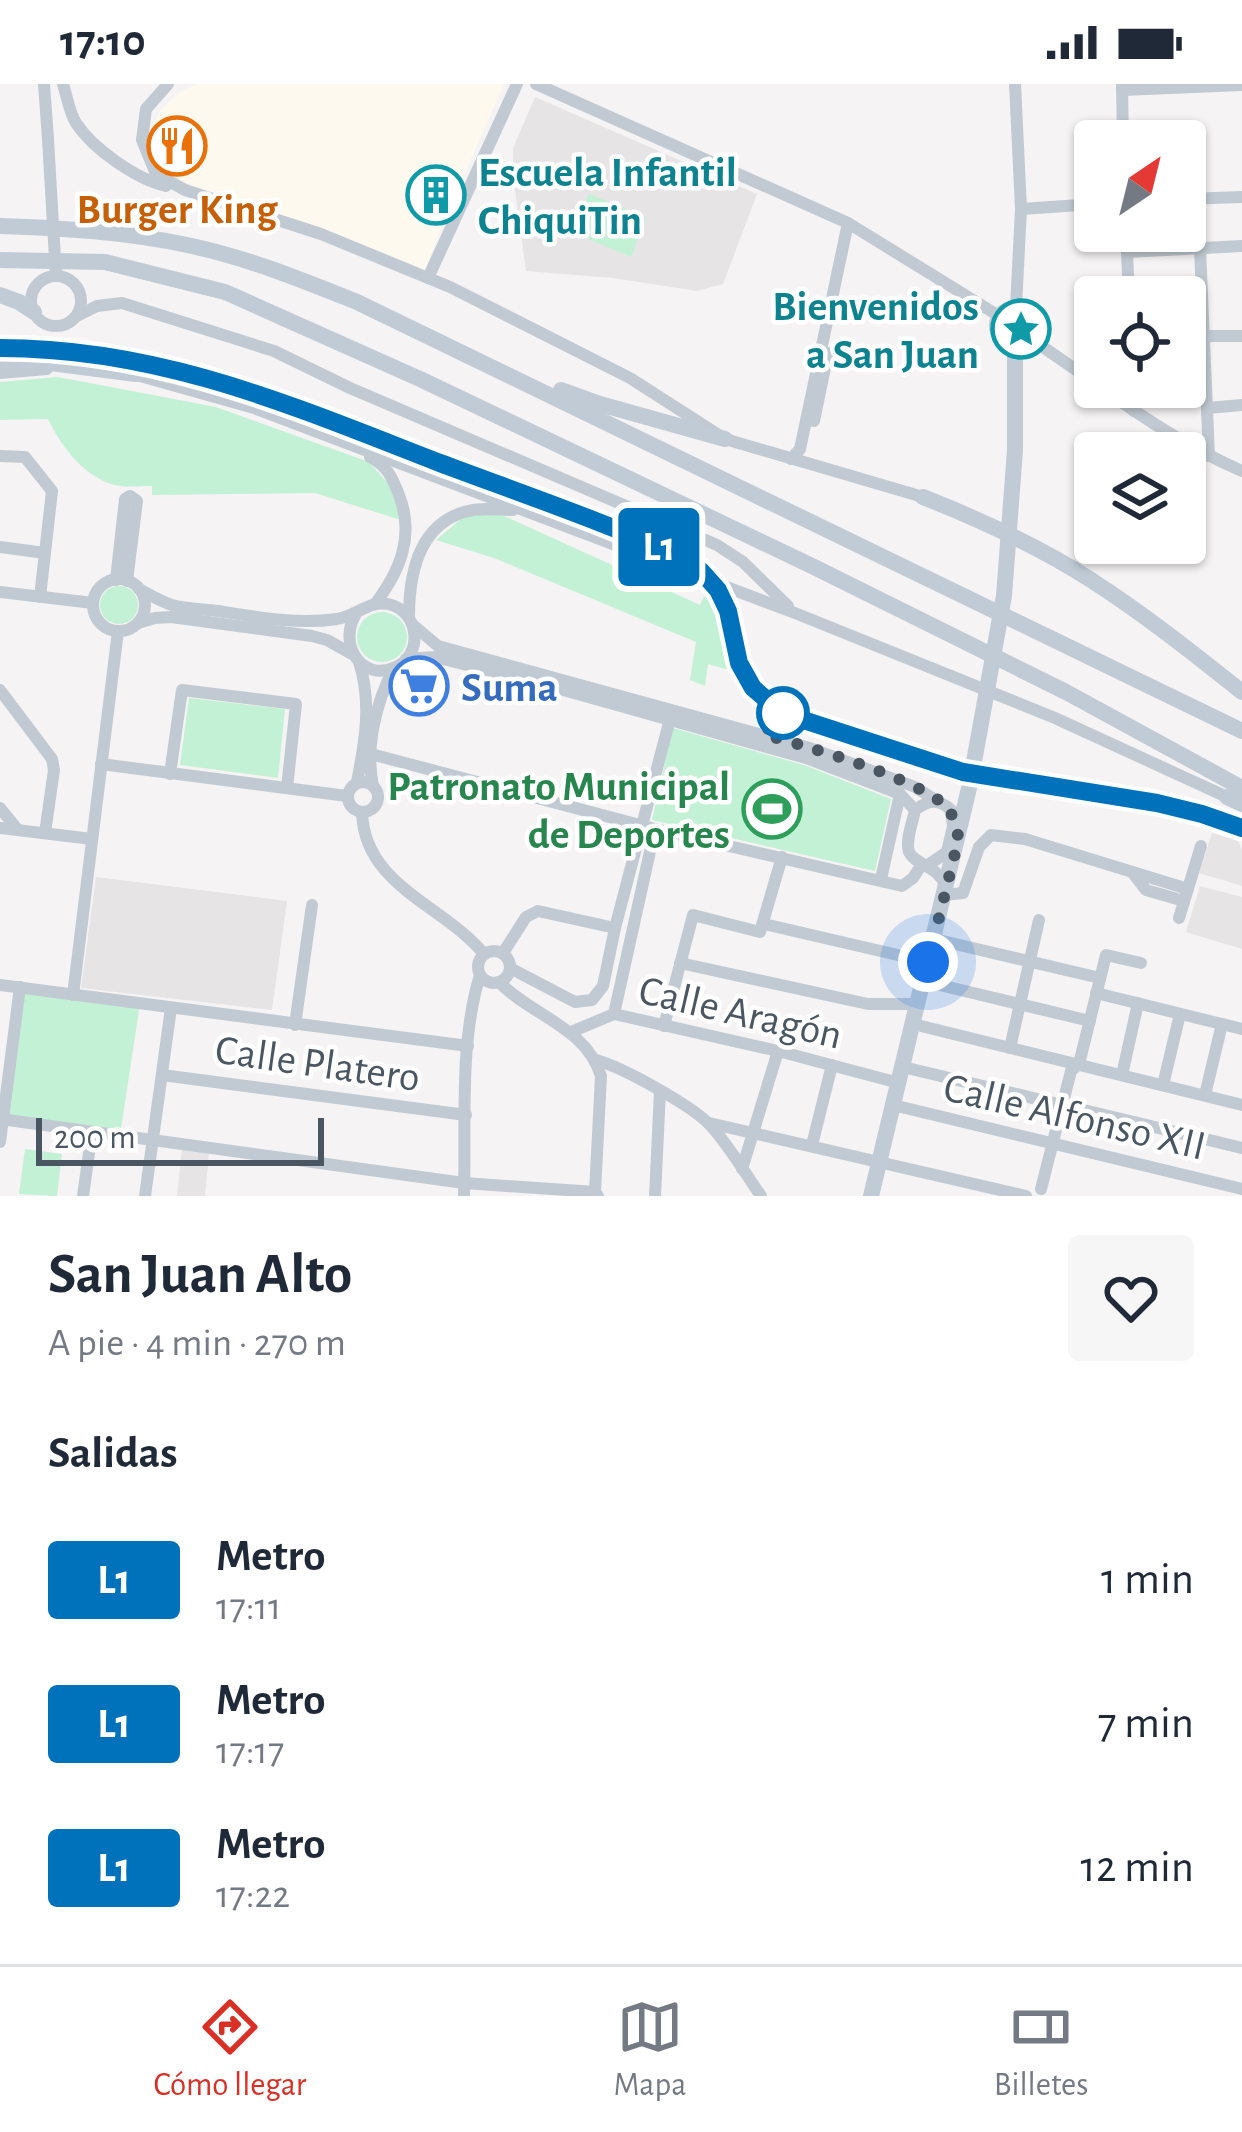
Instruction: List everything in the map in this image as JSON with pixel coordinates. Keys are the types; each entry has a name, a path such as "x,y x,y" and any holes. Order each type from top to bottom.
{"main road":[{"path":"0,226 78,229 188,244 279,271 357,302 1242,731"},
{"path":"0,260 105,262 225,292 420,379 1066,692 1237,796"},
{"path":"0,295 34,313"},
{"path":"871,1196 946,891 1004,596 1023,342"},
{"path":"475,358 600,404 725,439"},
{"path":"0,360 136,374"},
{"path":"923,497 1010,534 1092,581 1242,692"}],"street":[{"path":"44,84 56,276"},
{"path":"63,84 74,121 111,158 147,181 321,234 428,278 630,378 725,439 923,497"},
{"path":"168,84 146,110 142,140 156,174 184,190"},
{"path":"428,278 518,84"},
{"path":"536,84 848,223 998,316"},
{"path":"1015,84 1021,208 1016,307"},
{"path":"1123,120 1122,87 1242,85"},
{"path":"1206,198 1242,197"},
{"path":"1021,208 1074,204"},
{"path":"791,459 800,449 848,223"},
{"path":"1206,248 1242,246"},
{"path":"1127,252 1128,276"},
{"path":"76,316 81,301 76,286 64,277 48,278 35,288 34,313 51,326 65,325 97,306 122,302 274,351 717,545 743,562 796,613"},
{"path":"816,466 807,452 825,379 833,292"},
{"path":"1023,342 1033,320 1026,311 1006,309 998,316 996,333 1004,342 1023,342 1074,371"},
{"path":"1206,336 1242,336"},
{"path":"0,374 67,368 136,374 265,412 796,613 1237,796"},
{"path":"1206,384 1208,456"},
{"path":"1207,408 1242,405"},
{"path":"1129,408 1242,471"},
{"path":"1134,408 1134,412"},
{"path":"265,412 379,461 388,471 404,508 405,549 392,582 375,604 332,620 265,618 174,605 127,583 100,587 93,603 97,619 110,629 171,617 312,636 341,646 375,669 435,658 806,758 900,794 915,810"},
{"path":"0,456 25,457 52,491 40,597"},
{"path":"127,583 137,501 130,496 125,499 127,583 145,603 138,623"},
{"path":"374,786 357,782 350,788 351,807 362,812 377,803 371,754 377,705 415,640 409,587 416,559 434,532 466,511 528,511"},
{"path":"0,547 45,553"},
{"path":"0,592 93,603"},
{"path":"371,754 649,827 902,886 921,862 947,853 955,828 951,810 915,787 810,748 439,646 394,606 375,604"},
{"path":"356,614 348,635 366,683 367,703 357,782"},
{"path":"73,995 118,631"},
{"path":"0,690 52,759 45,832"},
{"path":"170,774 182,690 296,704 287,788"},
{"path":"614,1014 670,719"},
{"path":"101,764 347,796"},
{"path":"969,786 915,810 908,847 940,874 946,891 963,893 980,847 991,835 1025,839 1132,872 1186,895"},
{"path":"885,880 900,794"},
{"path":"0,808 16,829"},
{"path":"362,812 364,833 384,871 484,954"},
{"path":"0,827 92,839"},
{"path":"510,968 575,1002 592,1000 603,986 615,928 649,827"},
{"path":"1179,918 1201,846"},
{"path":"762,928 782,857"},
{"path":"295,1025 312,905"},
{"path":"502,953 526,917 538,911 615,928"},
{"path":"664,1026 693,915 928,962"},
{"path":"1010,1048 1039,920"},
{"path":"934,939 1029,962 1138,1004 1242,1029"},
{"path":"464,1190 468,1046 478,966 484,954 502,953 508,960 510,968 499,982"},
{"path":"596,1060 613,1065 710,1123 1036,1194 1071,1071 1079,1064 1106,955 1141,963"},
{"path":"680,963 868,1004 918,1004"},
{"path":"2,1120 152,1139 464,1190 596,1194 601,1076 596,1060 571,1032 499,982 480,975"},
{"path":"923,982 1090,1021"},
{"path":"0,985 468,1046"},
{"path":"0,1142 5,1056 20,987"},
{"path":"1122,1075 1138,1004"},
{"path":"145,1196 171,1009"},
{"name":"Calle Aragón","path":"571,1032 614,1014 832,1065 1062,1105 1242,1148"},
{"path":"1163,1085 1180,1014"},
{"path":"913,1024 1242,1105"},
{"path":"1204,1096 1222,1024"},
{"path":"742,1169 778,1051"},
{"path":"812,1145 832,1065"},
{"name":"Calle Platero","path":"162,1075 466,1115"},
{"path":"655,1196 660,1091"},
{"name":"Calle Alfonso XII","path":"893,1105 1242,1189"},
{"path":"710,1123 755,1192"},
{"path":"83,1196 92,1132"}],"shaded area":[{"path":"196,84 504,84 425,271 191,185 163,169 151,131 161,109"},
{"path":"535,97 757,194 723,284 697,291 526,271 513,148"},
{"path":"1212,833 1238,841 1242,886 1199,873"},
{"path":"96,877 287,901 272,1010 81,988"},
{"path":"1200,886 1242,897 1242,949 1186,932"},
{"path":"182,1149 209,1153 205,1196 177,1196"}],"green space":[{"path":"589,194 646,217 631,257 572,232"},
{"path":"58,377 216,407 369,462 392,488 401,520 315,493 152,495 152,486 111,484 74,458 48,419 0,420 0,382"},
{"path":"467,514 502,515 700,605 704,596 718,610 729,661 736,672 708,664 705,686 690,680 696,642 494,558 436,540"},
{"path":"119,586 132,592 138,605 132,618 119,624 106,618 100,605 106,592"},
{"path":"382,612 400,619 407,637 400,655 382,662 364,655 357,637 364,619"},
{"path":"189,698 285,709 278,778 180,765"},
{"name":"Patronato Municipal de Deportes","path":"673,728 804,765 891,799 875,871 652,820"},
{"path":"20,987 140,1004 120,1135 3,1120"},
{"path":"25,1149 62,1154 57,1196 19,1194"}],"railway":[{"path":"0,348 117,358 226,384 561,508 679,557 719,590 739,663 753,689 782,713 963,772 1157,803 1242,828"}],"metro line":[{"name":"L1","path":"0,348 122,358 248,389 679,556 718,590 728,611 739,663 753,688 782,713 963,772 1157,803 1242,828"}],"place":[{"name":"Burger King","path":"177,146"},
{"name":"Escuela Infantil ChiquiTin","path":"436,195"},
{"name":"Bienvenidos a San Juan","path":"1021,329"},
{"name":"Suma","path":"419,686"},
{"name":"Patronato Municipal de Deportes","path":"772,809"}],"route":[{"path":"783,713 763,734 915,787 951,810 959,837 928,962"}]}
